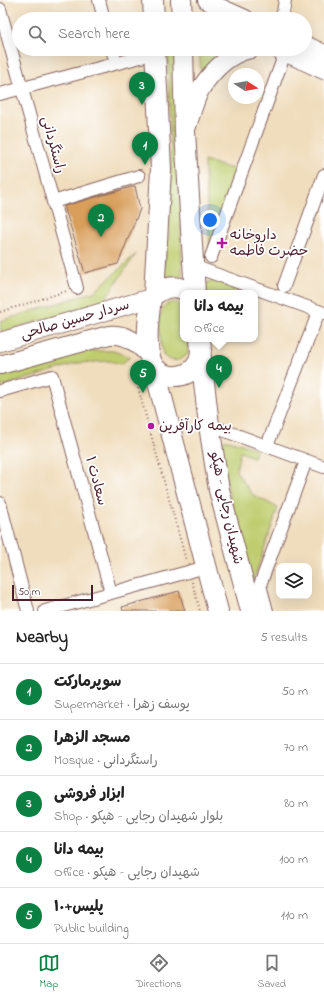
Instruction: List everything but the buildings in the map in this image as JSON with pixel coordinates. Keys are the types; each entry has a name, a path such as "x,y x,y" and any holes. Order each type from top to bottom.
{"main road":[{"path":"154,0 154,12"},
{"path":"181,0 182,12"},
{"path":"212,9 222,12"},
{"path":"312,48 324,54"},
{"path":"156,56 161,169 152,296 148,327 152,361 197,569 218,611"},
{"path":"183,56 185,132 195,290"},
{"path":"185,132 201,89 215,71 232,56"},
{"path":"293,56 324,70"},
{"path":"152,296 168,287 185,290"},
{"name":"سردار حسین صالحی","path":"0,342 152,296"},
{"path":"93,315 99,319 102,325 102,332 97,338"},
{"name":"سردار حسین صالحی","path":"0,366 109,335 122,335 136,342 152,361"},
{"path":"152,361 159,372 173,377 181,376 194,369 201,348"},
{"name":"شهیدان رجایی - هپکو","path":"201,348 209,425 219,490 251,611"}],"street":[{"path":"99,0 102,12"},
{"path":"283,12 285,0"},
{"name":"راستگردانی","path":"0,9 12,52"},
{"name":"راستگردانی","path":"13,56 77,288"},
{"path":"114,56 116,63"},
{"path":"0,94 139,56"},
{"path":"211,256 280,56"},
{"path":"284,286 324,175"},
{"path":"53,202 139,176"},
{"path":"193,266 321,312 267,446"},
{"name":"سعادت ۱","path":"0,391 52,376 111,593"},
{"path":"209,425 324,467"},
{"path":"267,611 260,585 306,461"},
{"path":"0,503 28,611"},
{"path":"45,611 197,569"}],"path":[{"path":"0,312 77,288"},
{"path":"138,388 197,569 200,611"}],"green space":[{"path":"168,56 177,56 182,277 162,276 169,234 171,169"},
{"path":"200,56 217,56 201,75"},
{"path":"204,161 237,170 210,247"},
{"path":"136,254 102,303 1,332 0,321 94,292"},
{"path":"216,281 235,290 204,290 206,283"},
{"path":"175,302 180,304 180,342 188,342 188,354 179,360 172,360 163,355 161,313 164,306"},
{"path":"113,351 130,357 121,364 110,361 78,363 0,387 0,374 75,352"},
{"path":"224,440 229,440 257,449 253,457 240,452 236,471 252,494 278,508 251,588 220,454"}],"place":[{"name":"ابزار فروشی","path":"142,105"},
{"name":"سوپرمارکت","path":"145,165"},
{"name":"مسجد الزهرا","path":"101,237"},
{"name":"داروخانه حضرت فاطمه","path":"222,243"},
{"name":"بیمه دانا","path":"219,388"},
{"name":"پلیس+۱۰","path":"143,393"},
{"name":"بیمه کارآفرین","path":"151,426"}]}
